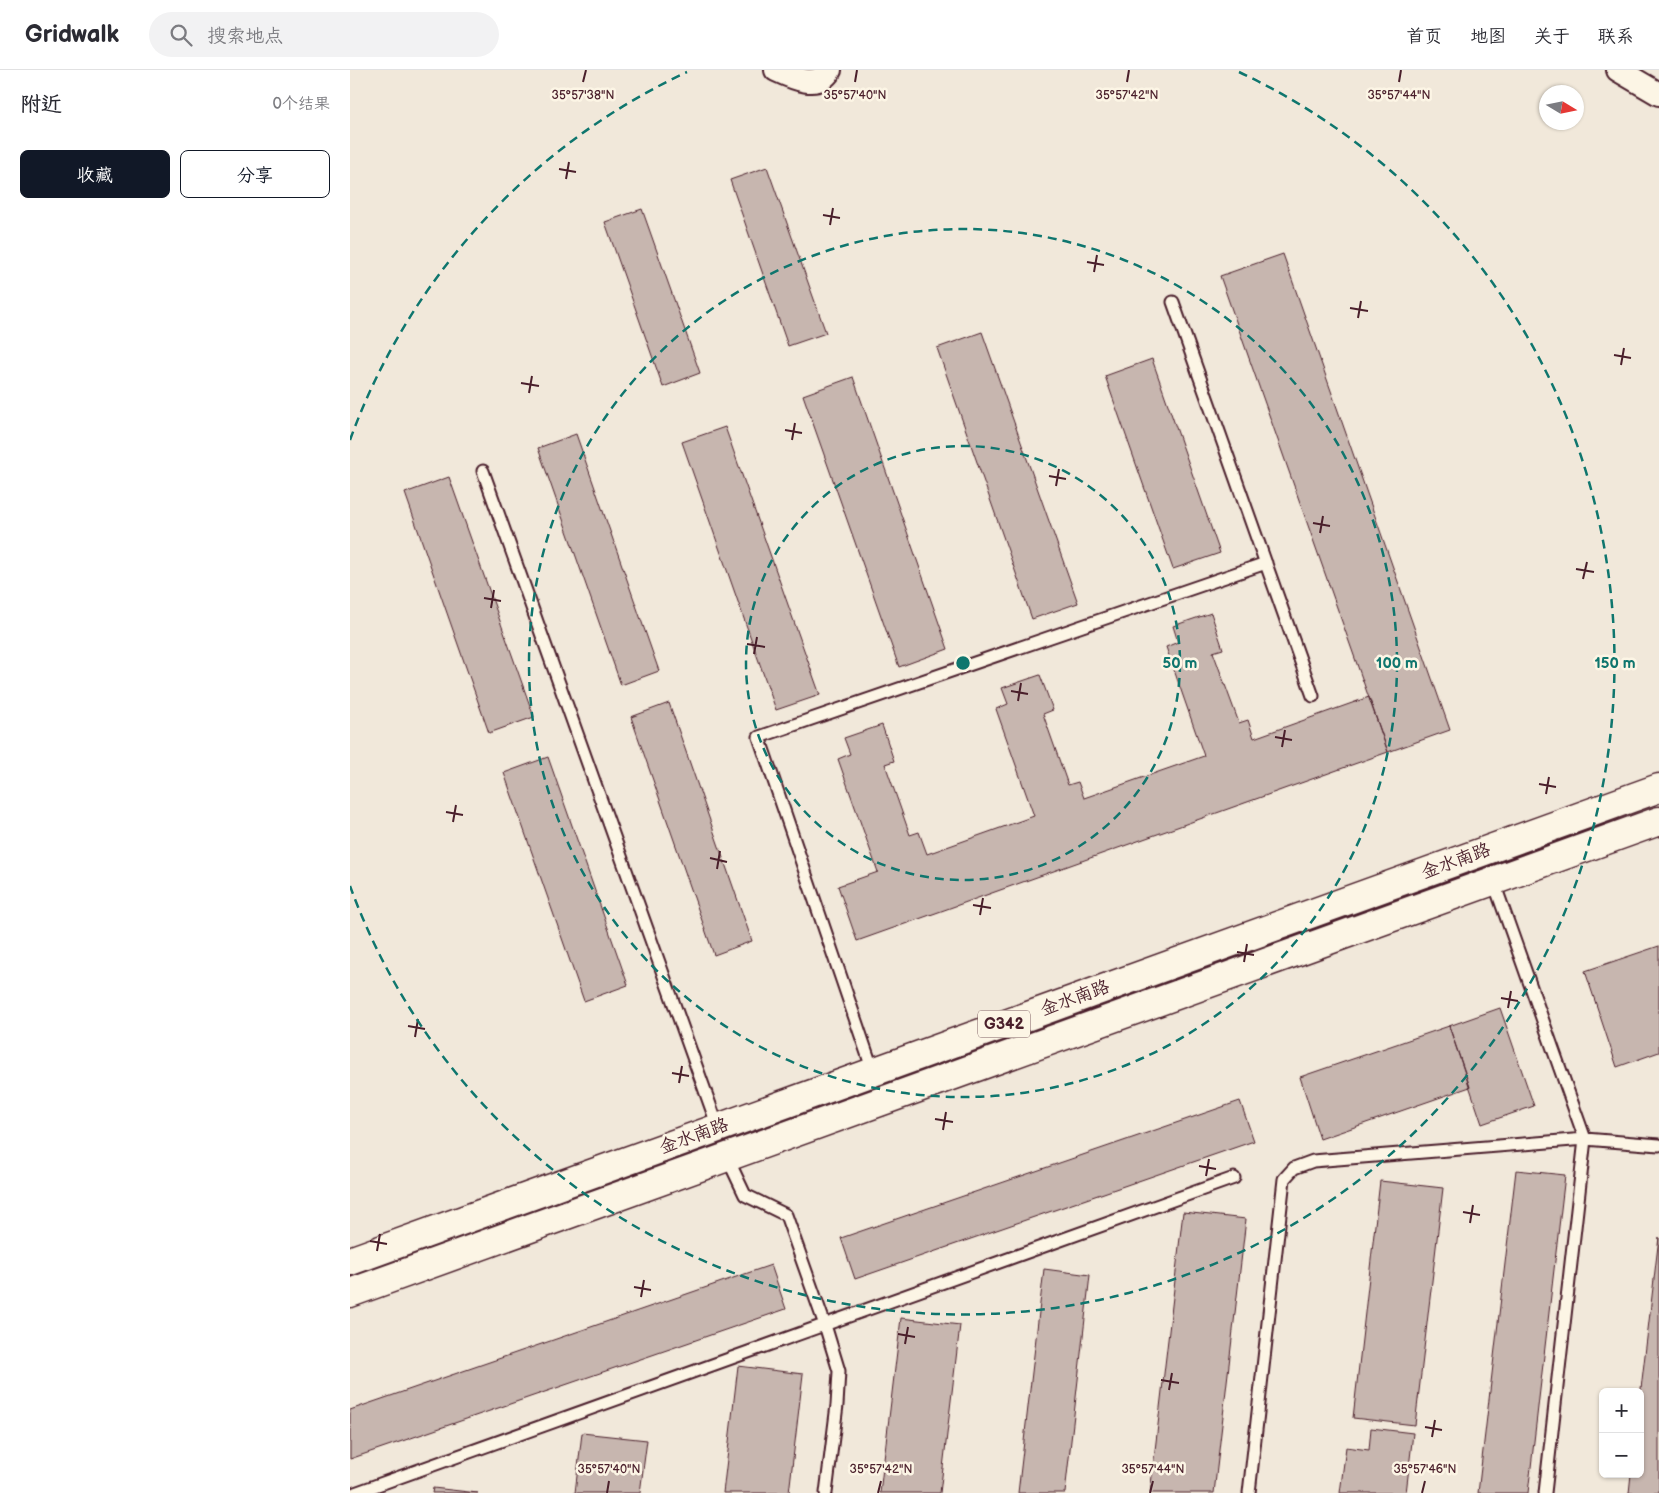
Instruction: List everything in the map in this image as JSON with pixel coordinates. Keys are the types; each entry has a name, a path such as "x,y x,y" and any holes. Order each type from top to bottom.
{"highway":[{"name":"金水南路","path":"350,1260 1659,788"},
{"name":"金水南路","path":"350,1293 1659,821"}],"street":[{"path":"776,70 803,81 816,82 827,75 830,70"},
{"path":"1618,70 1659,94"}],"lane":[{"path":"1173,302 1313,696"},
{"path":"483,471 718,1128"},
{"path":"873,1071 759,737 1266,563"},
{"path":"1493,880 1585,1140 1545,1493"},
{"path":"1249,1493 1284,1179 1294,1168 1313,1161 1585,1140 1659,1144"},
{"path":"727,1157 745,1196 786,1215 825,1325 839,1371 837,1405 826,1493"},
{"path":"355,1493 1234,1178"}],"building":[{"path":"767,167 826,333 788,346 730,180"},
{"path":"642,209 700,373 663,387 605,222"},
{"path":"1283,254 1450,730 1388,752 1220,276"},
{"path":"982,332 1078,603 1032,619 937,348"},
{"path":"1152,359 1220,553 1173,569 1105,376"},
{"path":"853,377 948,649 899,667 803,395"},
{"path":"725,427 820,695 776,710 682,442"},
{"path":"576,434 659,671 621,685 538,448"},
{"path":"449,477 534,717 489,733 405,493"},
{"path":"1211,613 1223,649 1213,652 1239,723 1248,720 1254,738 1369,697 1388,752 857,941 838,886 878,872 838,759 850,754 844,738 882,725 894,761 885,764 910,835 919,832 927,854 1034,816 996,709 1008,704 1002,688 1040,675 1053,710 1043,714 1068,785 1078,782 1084,798 1204,756 1166,647 1178,642 1173,626"},
{"path":"669,703 752,941 714,955 631,717"},
{"path":"548,757 628,985 584,1001 504,773"},
{"path":"1659,946 1659,1052 1617,1067 1585,971"},
{"path":"1500,1008 1534,1106 1482,1124 1449,1026"},
{"path":"1449,1026 1470,1087 1320,1139 1300,1077"},
{"path":"1240,1101 1254,1141 855,1279 841,1238"},
{"path":"1516,1170 1565,1175 1528,1493 1478,1493"},
{"path":"1380,1181 1443,1188 1415,1425 1353,1418"},
{"path":"1183,1212 1246,1219 1214,1493 1150,1493"},
{"path":"1659,1237 1659,1493 1629,1493 1631,1478 1644,1478 1644,1388 1641,1388"},
{"path":"771,1265 786,1309 350,1459 350,1410"},
{"path":"1044,1269 1090,1275 1065,1493 1018,1493"},
{"path":"901,1318 960,1325 940,1493 880,1493"},
{"path":"738,1366 803,1374 789,1493 723,1493"},
{"path":"1371,1428 1413,1433 1406,1493 1340,1493 1346,1447 1369,1450"},
{"path":"582,1433 647,1440 640,1493 575,1493"},
{"path":"433,1488 478,1493 432,1493"}]}
